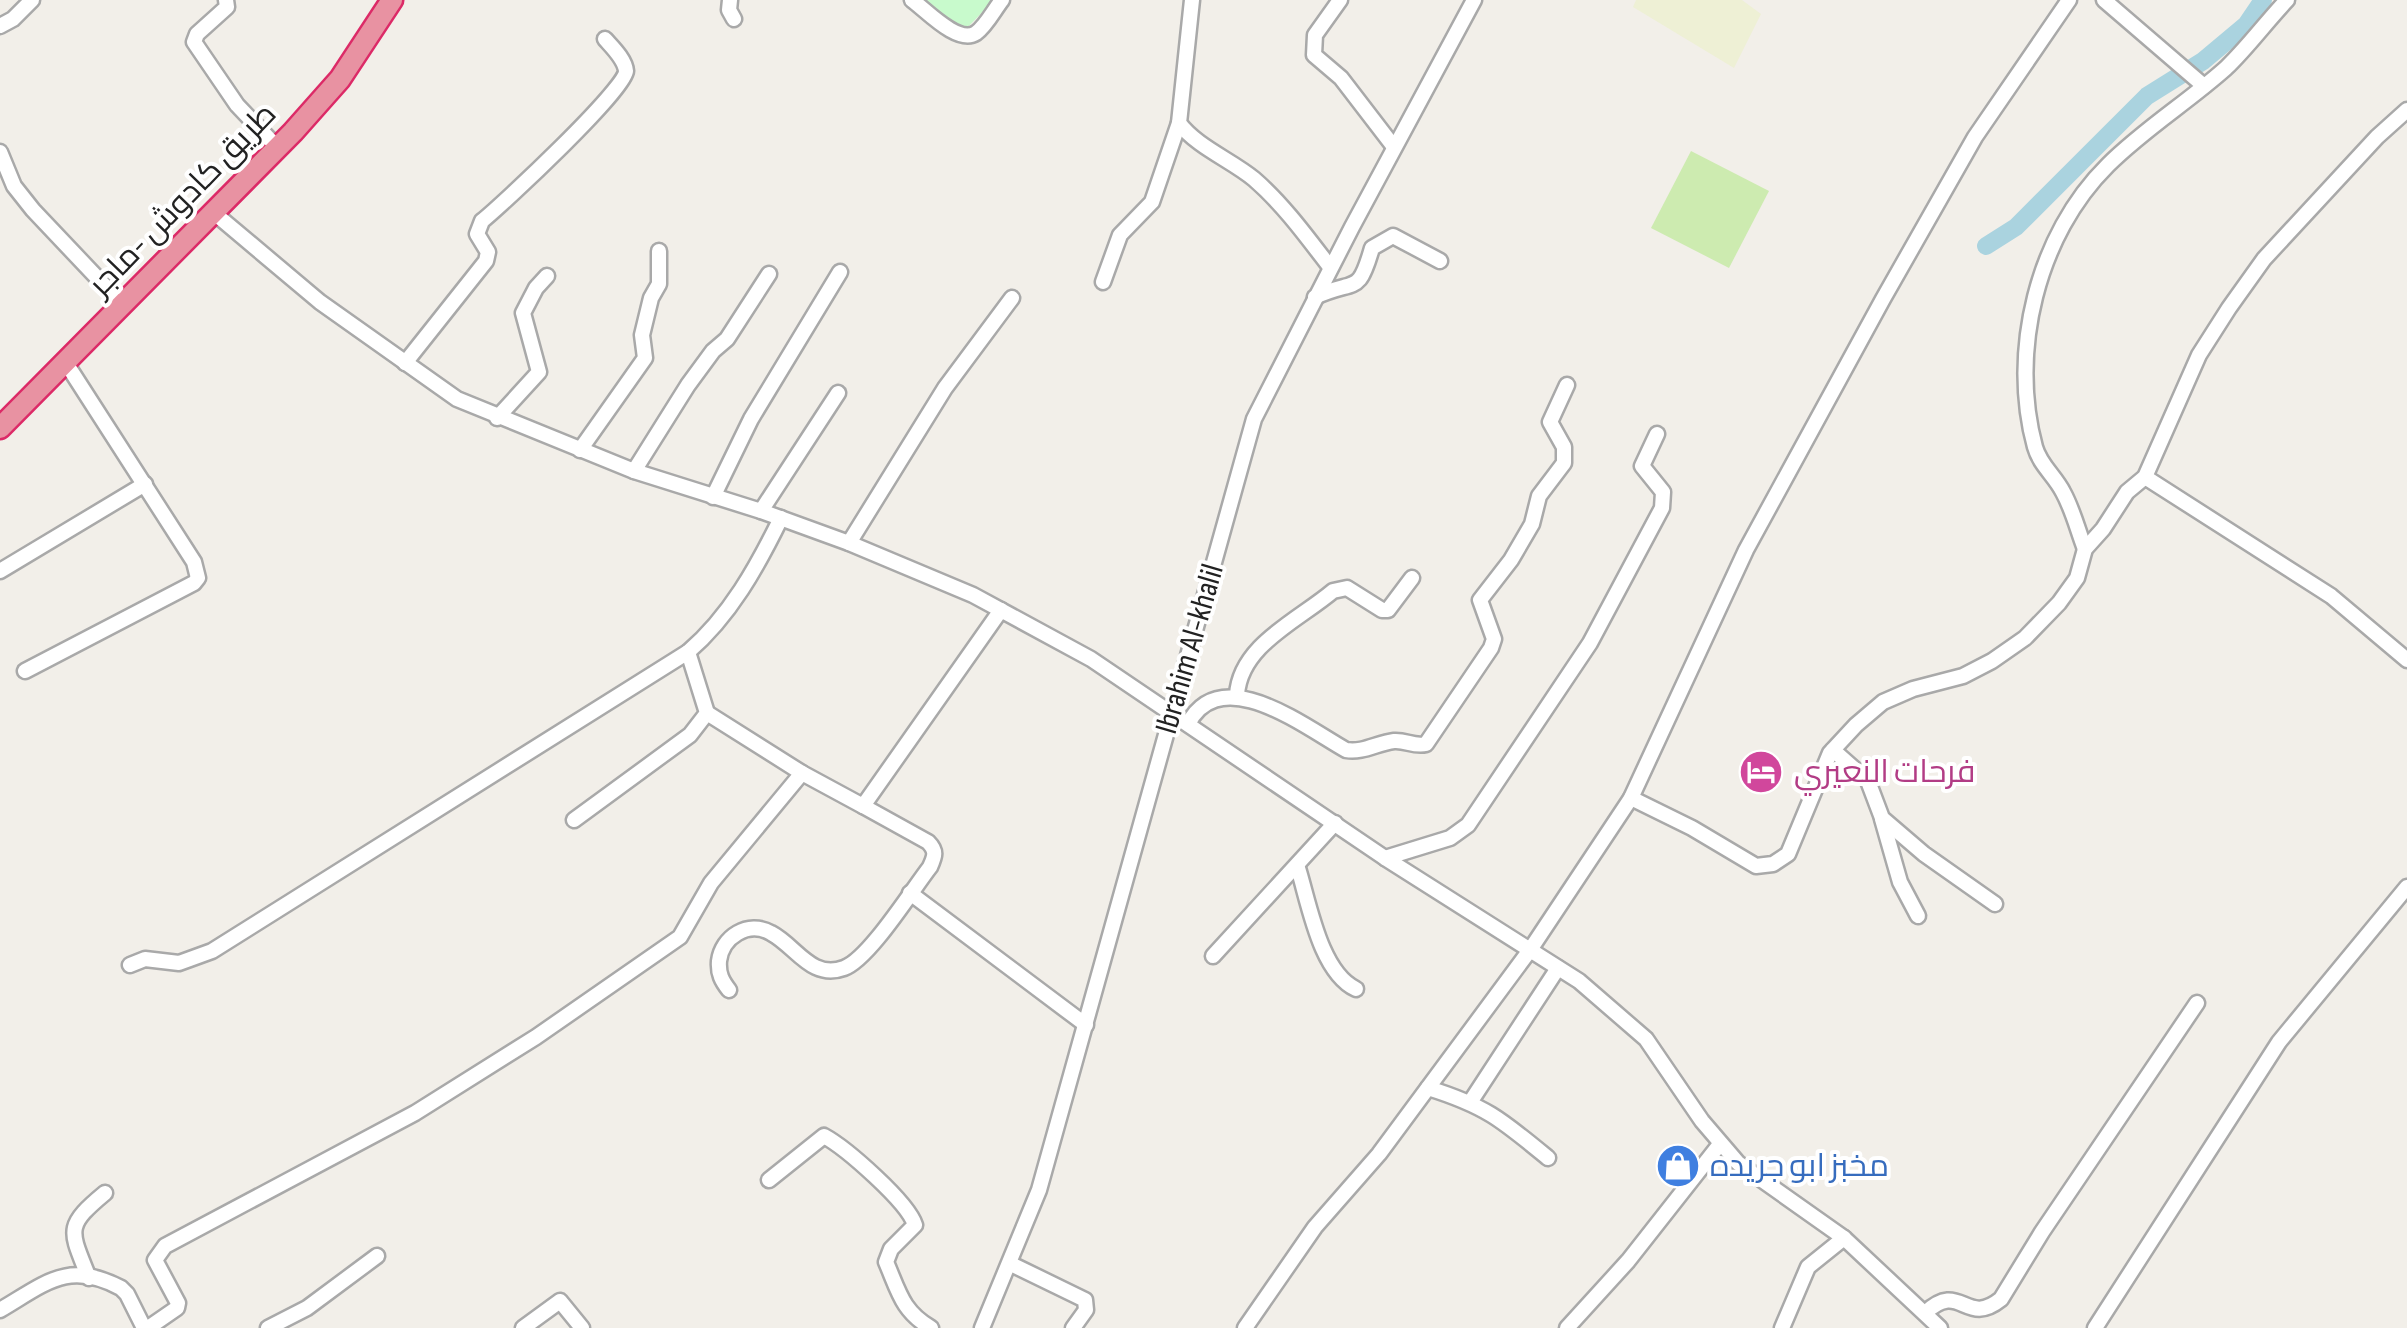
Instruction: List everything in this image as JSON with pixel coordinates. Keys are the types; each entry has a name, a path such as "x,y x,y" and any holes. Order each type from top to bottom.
{"highway":[{"name":"طريق كادوش -ماجر","path":"0,428 340,79 392,0"}],"street":[{"path":"0,26 32,0"},
{"path":"226,0 227,6 197,34 194,42 237,105 276,146"},
{"path":"730,0 729,10 734,19"},
{"path":"912,0 956,33 966,36 975,34 1002,0"},
{"path":"1103,282 1120,235 1152,202 1179,123 1192,0"},
{"path":"1340,0 1314,35 1314,55 1341,78 1394,147"},
{"name":"Ibrahim Al-khalil","path":"982,1328 1039,1190 1135,854 1170,712 1205,602 1246,442 1266,391 1474,0"},
{"path":"1246,1328 1316,1227 1379,1154 1530,950 1631,798 1746,550 1883,299 1975,137 2069,0"},
{"path":"2104,0 2204,86"},
{"path":"2085,549 2063,492 2034,444 2026,378 2041,275 2078,200 2093,180 2242,52 2287,0"},
{"path":"405,363 486,261 488,252 478,234 482,221 623,81 626,72 622,62 605,39"},
{"path":"1631,798 1756,866 1773,864 1788,854 1833,750 1884,702 1913,688 1962,676 2025,638 2076,578 2085,549 2104,529 2127,492 2145,477 2199,355 2228,308 2264,259 2407,110"},
{"path":"1179,123 1255,180 1330,268"},
{"path":"0,152 14,186 32,210 122,304"},
{"path":"213,212 320,302 457,399 634,470 850,543 973,595 1091,660 1558,968 1626,1019 1738,1163 1844,1238 1940,1328"},
{"path":"1315,298 1358,282 1367,270 1372,248 1393,236 1440,261"},
{"path":"580,450 645,358 642,335 651,298 660,284 659,251"},
{"path":"713,497 751,419 840,272"},
{"path":"634,470 688,386 728,339 770,274"},
{"path":"498,418 539,372 524,314 536,288 547,276"},
{"path":"850,543 946,388 1012,298"},
{"path":"24,671 198,578 194,562 66,363"},
{"path":"1188,724 1199,708 1236,695 1279,713 1346,750 1356,752 1399,740 1418,746 1426,744 1491,648 1494,639 1480,600 1511,560 1532,524 1539,496 1564,462 1564,447 1550,422 1568,385"},
{"path":"760,510 838,392"},
{"path":"1386,858 1461,832 1555,699 1590,643 1662,508 1663,492 1642,466 1656,434"},
{"path":"2145,477 2331,596 2407,660"},
{"path":"0,571 145,484"},
{"path":"130,964 145,959 179,963 212,952 688,652 731,606 780,518"},
{"path":"1236,695 1238,679 1264,641 1333,591 1347,588 1388,610 1412,578"},
{"path":"863,806 1001,610"},
{"path":"688,652 707,713 802,773 934,848 935,856 876,940 855,962 832,971 819,970 771,932 758,928 736,932 727,941 719,962 720,979 729,990"},
{"path":"574,820 690,735 707,713"},
{"path":"1833,750 1868,781 1900,882 1918,916"},
{"path":"0,1310 72,1272 113,1284 127,1294 146,1328 177,1308 178,1302 154,1260 165,1246 414,1113 536,1037 680,937 712,883 802,773"},
{"path":"1882,818 1924,854 1995,904"},
{"path":"1213,956 1298,868 1335,823"},
{"path":"1298,868 1326,955 1336,975 1356,989"},
{"path":"2095,1328 2279,1042 2407,886"},
{"path":"910,892 1086,1026"},
{"path":"1470,1101 1558,968"},
{"path":"1925,1313 1946,1299 1978,1312 1992,1308 2002,1299 2042,1232 2197,1003"},
{"path":"1428,1088 1494,1113 1548,1158"},
{"path":"769,1180 824,1136 893,1196 915,1225 887,1255 886,1262 906,1308 931,1328"},
{"path":"1566,1328 1628,1261 1720,1144"},
{"path":"89,1278 73,1229 77,1216 105,1193"},
{"path":"1782,1328 1808,1267 1844,1238"},
{"path":"268,1328 308,1308 378,1256"},
{"path":"1011,1264 1086,1300 1086,1310 1073,1328"},
{"path":"523,1328 560,1301 582,1328"}],"green space":[{"path":"924,0 994,0 965,30"},
{"path":"1636,0 1742,0 1761,14 1734,68 1633,7"},
{"path":"1691,151 1769,191 1729,268 1651,228"}],"waterway":[{"path":"1986,246 2016,227 2147,96 2203,61 2246,25 2263,0"}],"place":[{"name":"فرحات النعيري","path":"1761,772"},
{"name":"مخبز ابو جريده","path":"1678,1166"}]}
